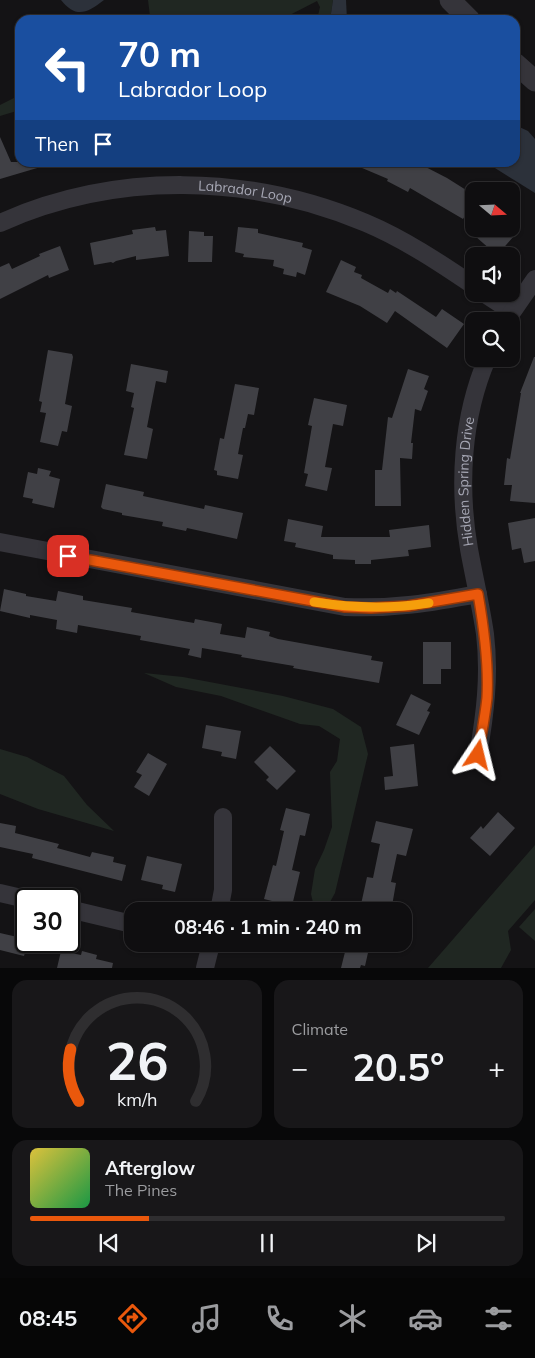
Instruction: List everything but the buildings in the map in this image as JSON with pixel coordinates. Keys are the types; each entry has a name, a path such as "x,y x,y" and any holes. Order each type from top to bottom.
{"street":[{"path":"450,0 465,15"},
{"path":"520,68 535,81"},
{"name":"Labrador Loop","path":"0,223 39,208 85,196 128,188 171,184 214,185 254,189 327,208 367,223 390,234 465,280"},
{"path":"511,312 535,280"},
{"path":"493,302 504,312"},
{"name":"Hidden Spring Drive","path":"478,755 487,697 487,670 485,634 468,547 464,509 464,471 466,433 474,396 484,367"},
{"path":"0,542 345,607 408,606 478,594"},
{"path":"220,902 223,890 223,818"},
{"path":"0,893 15,896"},
{"path":"80,912 124,922"},
{"path":"205,968 210,952"}],"shaded area":[{"path":"61,0 104,0 87,11 77,12 66,6"},
{"path":"148,0 333,0 331,15 318,15 320,7 317,1 290,15 150,15"},
{"path":"333,0 346,0 347,15 331,15"},
{"path":"15,98 15,112 0,116 0,105"},
{"path":"520,127 528,131 535,139 535,193 493,167 520,167"},
{"path":"144,673 183,677 283,696 333,709 361,727 368,754 335,893 330,902 313,902 311,894 315,869 332,827 330,772 337,761 340,739 319,726 300,724 221,696 176,687"},
{"path":"0,749 27,757 64,776 87,805 114,831 38,809 0,794"},
{"path":"535,845 535,900 508,931 511,950 501,968 428,968"},
{"path":"535,909 535,941 519,927"}],"slow traffic":[{"path":"314,602 345,607 371,608 429,603"}],"route":[{"path":"68,556 345,607 408,606 478,594 485,634 487,697 478,755"}]}
